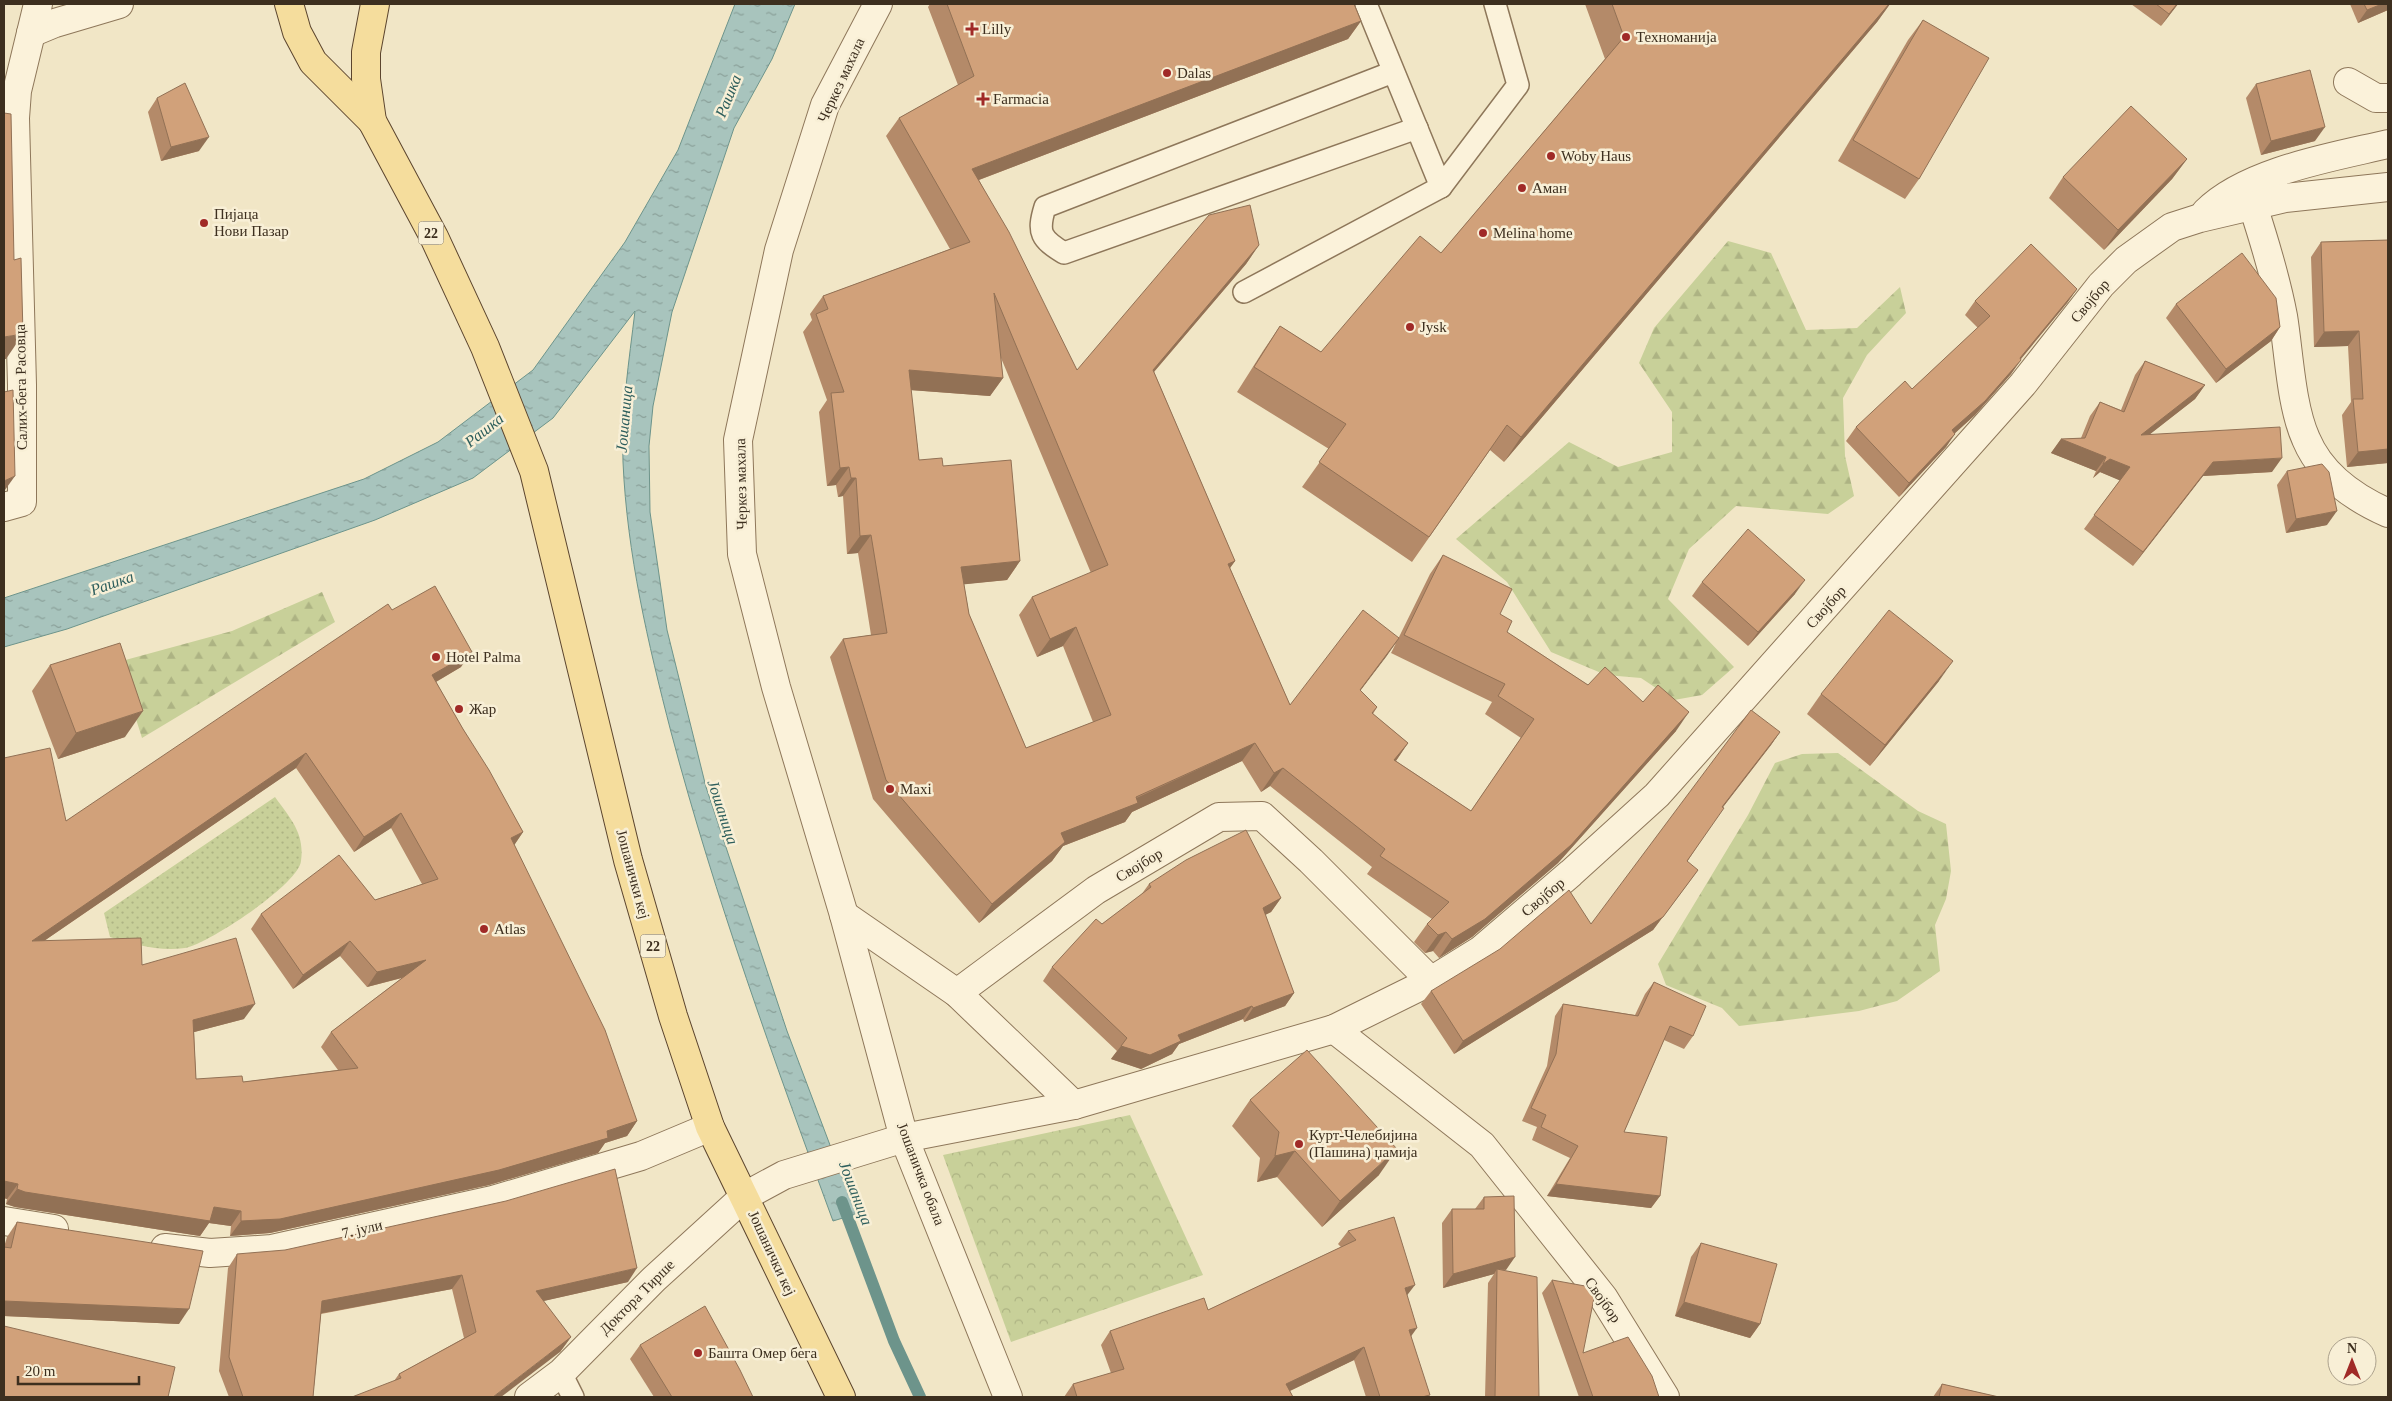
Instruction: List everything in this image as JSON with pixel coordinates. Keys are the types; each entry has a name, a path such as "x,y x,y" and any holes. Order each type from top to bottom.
{"main road":[{"name":"22","path":"289,4 296,32 313,62 372,121"},
{"name":"22","path":"372,121 366,79 366,52 375,4"},
{"name":"Јошанички кеј","path":"372,121 434,237 486,347 534,471 628,860 673,1016 710,1128 745,1196 841,1397"}],"street":[{"name":"Салих-бега Расовца","path":"13,505 22,385 15,118 17,91 38,4"},
{"path":"31,33 55,22 119,4"},
{"name":"Черкез махала","path":"844,915 776,687 742,554 738,440 778,250 825,105 878,4"},
{"path":"2348,82 2376,98 2388,98"},
{"name":"Својбор","path":"2200,218 2220,198 2252,182 2299,166 2388,144"},
{"name":"Својбор","path":"904,1138 1074,1105 1334,1029 1431,981 1481,950 1572,874 1657,795 2017,391 2101,285 2126,260 2154,238 2172,227 2200,218 2285,198 2388,187"},
{"path":"2253,206 2276,277 2298,413 2306,440 2320,462 2341,487 2363,502 2388,513"},
{"name":"Својбор","path":"957,993 1096,890 1219,817 1262,816 1311,861 1431,981"},
{"path":"844,915 957,993 1074,1105"},
{"name":"Јошаничка обала","path":"844,915 904,1138 1008,1397"},
{"name":"Својбор","path":"1334,1029 1482,1145 1603,1297 1665,1397"},
{"name":"7. јули","path":"143,1244 210,1254 272,1250 493,1200 641,1156 710,1128"},
{"name":"Доктора Тирше","path":"529,1397 567,1385 654,1279 745,1196 784,1175 904,1138"},
{"path":"4,1221 78,1234"}],"lane":[{"path":"1366,4 1441,187"},
{"path":"1244,292 1441,187 1518,84 1495,4"},
{"path":"1393,72 1046,207 1042,219 1041,233 1049,244 1064,253 1416,128"}],"green space":[{"path":"1728,241 1771,253 1806,330 1857,328 1900,287 1906,313 1867,355 1843,398 1845,456 1854,496 1828,514 1736,506 1689,549 1668,599 1734,667 1702,695 1674,700 1641,678 1606,675 1551,652 1507,582 1456,539 1569,442 1618,467 1672,452 1672,412 1639,363 1654,328"},
{"path":"322,592 335,622 142,738 118,662 232,631"},
{"path":"1838,753 1918,811 1946,824 1951,871 1946,899 1935,925 1940,971 1897,1001 1859,1011 1739,1026 1722,1008 1666,985 1658,964 1748,815 1775,763 1802,754"},
{"path":"275,797 295,826 302,851 301,861 296,871 269,898 213,936 185,948 156,948 137,945 110,937 104,913"},
{"path":"1130,1115 1203,1275 1011,1342 943,1155"}],"water":[{"name":"Рашка","path":"735,4 795,4 772,59 734,128 672,312 653,406 649,446 650,512 667,630 706,787 787,1031 856,1214 833,1221 767,1039 726,917 688,794 654,665 634,564 625,496 623,462 624,405 635,311 553,418 473,478 375,520 67,629 4,647 4,598 364,479 438,442 533,370 625,242 678,150"}],"building":[{"path":"947,4 1354,4 1361,21 972,169 1009,232 1077,370 1209,215 1250,205 1259,245 1153,370 1235,561 1228,564 1290,705 1363,610 1399,638 1360,690 1377,707 1372,713 1408,743 1394,760 1471,811 1534,719 1498,696 1505,684 1404,635 1443,555 1512,589 1500,614 1512,621 1507,632 1588,685 1605,667 1643,702 1658,685 1689,712 1571,845 1485,919 1452,939 1446,932 1438,935 1427,924 1449,902 1380,856 1385,849 1283,768 1274,773 1255,743 1136,797 1138,803 1061,833 1065,842 992,904 886,780 843,639 887,633 871,535 860,536 856,478 851,478 849,467 840,468 831,393 844,392 816,314 828,309 823,296 970,242 899,118 974,76","holes":["994,293 1108,565 1032,597 1050,639 1076,627 1111,715 1026,748 969,614 961,567 1020,561 1011,460 943,466 942,458 919,460 909,370 1003,378"]},
{"path":"1612,4 1889,4 1521,437 1507,425 1429,537 1319,462 1346,424 1254,367 1280,326 1321,352 1420,236 1441,253 1624,37"},
{"path":"2156,4 2177,4 2169,14"},
{"path":"2364,4 2382,4 2367,10"},
{"path":"1923,20 1989,58 1919,179 1853,140"},
{"path":"2310,70 2325,127 2271,141 2256,84"},
{"path":"185,83 209,137 171,147 157,98"},
{"path":"2131,106 2187,159 2118,230 2063,177"},
{"path":"4,113 11,114 14,260 21,258 23,334 4,337"},
{"path":"2388,240 2388,449 2358,452 2353,399 2363,399 2359,331 2324,332 2321,242"},
{"path":"2031,244 2077,289 2020,358 2021,360 1985,401 1952,430 1955,434 1909,483 1856,427 1905,381 1912,389 1990,316 1975,301"},
{"path":"2242,253 2276,298 2280,327 2226,369 2176,304"},
{"path":"2145,361 2205,385 2141,435 2280,427 2282,458 2213,462 2143,552 2094,515 2130,467 2110,459 2103,464 2106,457 2061,439 2085,438 2100,402 2124,412"},
{"path":"13,390 15,476 4,481 4,392"},
{"path":"2322,464 2329,472 2337,511 2296,519 2287,471"},
{"path":"1748,529 1805,580 1758,632 1702,582"},
{"path":"435,586 472,652 432,675 489,770 523,832 511,838 605,1030 637,1121 607,1131 608,1138 499,1170 280,1219 241,1221 241,1211 214,1207 210,1221 25,1192 17,1189 18,1184 4,1181 4,758 50,748 66,821 388,604 392,610","holes":["306,753 364,837 401,813 438,879 375,900 339,855 261,914 303,975 350,941 377,972 426,960 331,1032 358,1068 243,1082 242,1076 196,1079 193,1020 255,1004 236,938 142,965 141,938 32,941"]},
{"path":"1889,610 1953,661 1885,745 1821,694"},
{"path":"120,643 143,711 76,733 50,665"},
{"path":"1751,710 1780,732 1722,807 1724,808 1687,861 1698,870 1663,917 1463,1041 1431,991 1500,949 1569,890 1591,924"},
{"path":"1246,830 1281,898 1263,908 1294,993 1253,1008 1252,1006 1178,1035 1181,1041 1150,1055 1121,1046 1127,1038 1052,967 1096,919 1102,924 1151,887 1149,884 1186,860"},
{"path":"1654,982 1706,1006 1693,1036 1670,1026 1624,1132 1667,1137 1660,1196 1556,1184 1578,1146 1541,1127 1546,1115 1531,1108 1556,1054 1563,1004 1638,1016"},
{"path":"1307,1050 1397,1149 1340,1201 1295,1151 1275,1156 1279,1132 1250,1100"},
{"path":"615,1169 637,1268 536,1291 571,1337 493,1397 352,1397 401,1378 399,1374 476,1332 462,1275 322,1301 313,1397 243,1397 229,1357 237,1254 285,1250 506,1201"},
{"path":"1514,1196 1515,1257 1453,1274 1452,1209 1484,1209 1484,1197"},
{"path":"1394,1217 1415,1285 1405,1288 1417,1328 1409,1330 1430,1395 1422,1397 1380,1397 1364,1347 1286,1384 1293,1397 1077,1397 1073,1384 1124,1369 1110,1331 1204,1298 1208,1310 1356,1240 1348,1231"},
{"path":"17,1222 203,1251 189,1309 4,1301 4,1247 11,1248"},
{"path":"1701,1243 1777,1264 1760,1324 1684,1302"},
{"path":"1497,1269 1537,1277 1539,1397 1495,1397"},
{"path":"1552,1280 1596,1288 1583,1353 1628,1337 1652,1376 1659,1397 1593,1397"},
{"path":"705,1306 753,1397 672,1397 640,1345"},
{"path":"4,1326 175,1367 168,1397 4,1397"},
{"path":"1942,1384 1999,1397 1939,1397"}],"waterway":[{"name":"Јошаница","path":"842,1202 894,1341 920,1397"}],"place":[{"name":"Lilly","path":"972,29"},
{"name":"Техноманија","path":"1626,37"},
{"name":"Dalas","path":"1167,73"},
{"name":"Farmacia","path":"983,99"},
{"name":"Woby Haus","path":"1551,156"},
{"name":"Аман","path":"1522,188"},
{"name":"Пијаца Нови Пазар","path":"204,223"},
{"name":"Melina home","path":"1483,233"},
{"name":"Jysk","path":"1410,327"},
{"name":"Hotel Palma","path":"436,657"},
{"name":"Жар","path":"459,709"},
{"name":"Maxi","path":"890,789"},
{"name":"Atlas","path":"484,929"},
{"name":"Курт-Челебијина (Пашина) џамија","path":"1299,1144"},
{"name":"Башта Омер бега","path":"698,1353"}]}
